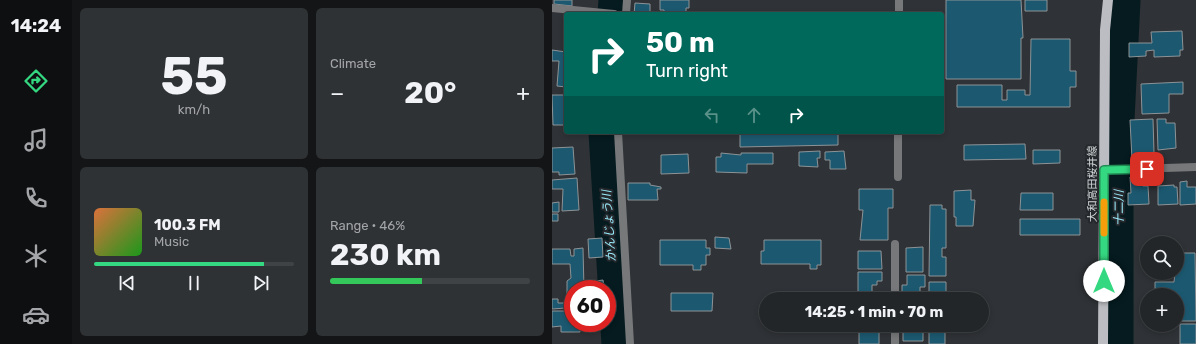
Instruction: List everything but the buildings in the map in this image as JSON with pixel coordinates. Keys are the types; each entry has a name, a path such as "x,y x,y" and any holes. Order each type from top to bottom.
{"main road":[{"name":"大和高田桜井線","path":"1103,344 1105,30 1108,0"}],"street":[{"path":"626,12 627,0"},
{"path":"899,0 899,12"},
{"path":"552,8 594,12"},
{"path":"618,134 630,344"},
{"path":"898,134 898,177"},
{"path":"1104,170 1196,167"},
{"path":"895,244 895,292"},
{"path":"895,332 895,344"}],"waterway":[{"name":"かんじょう川","path":"612,12 613,0"},
{"name":"十二川","path":"1119,344 1119,139 1126,0"},
{"name":"かんじょう川","path":"603,134 616,344"}],"slow traffic":[{"path":"1104,202 1104,233"}],"route":[{"path":"1104,281 1104,170 1147,169"}]}
